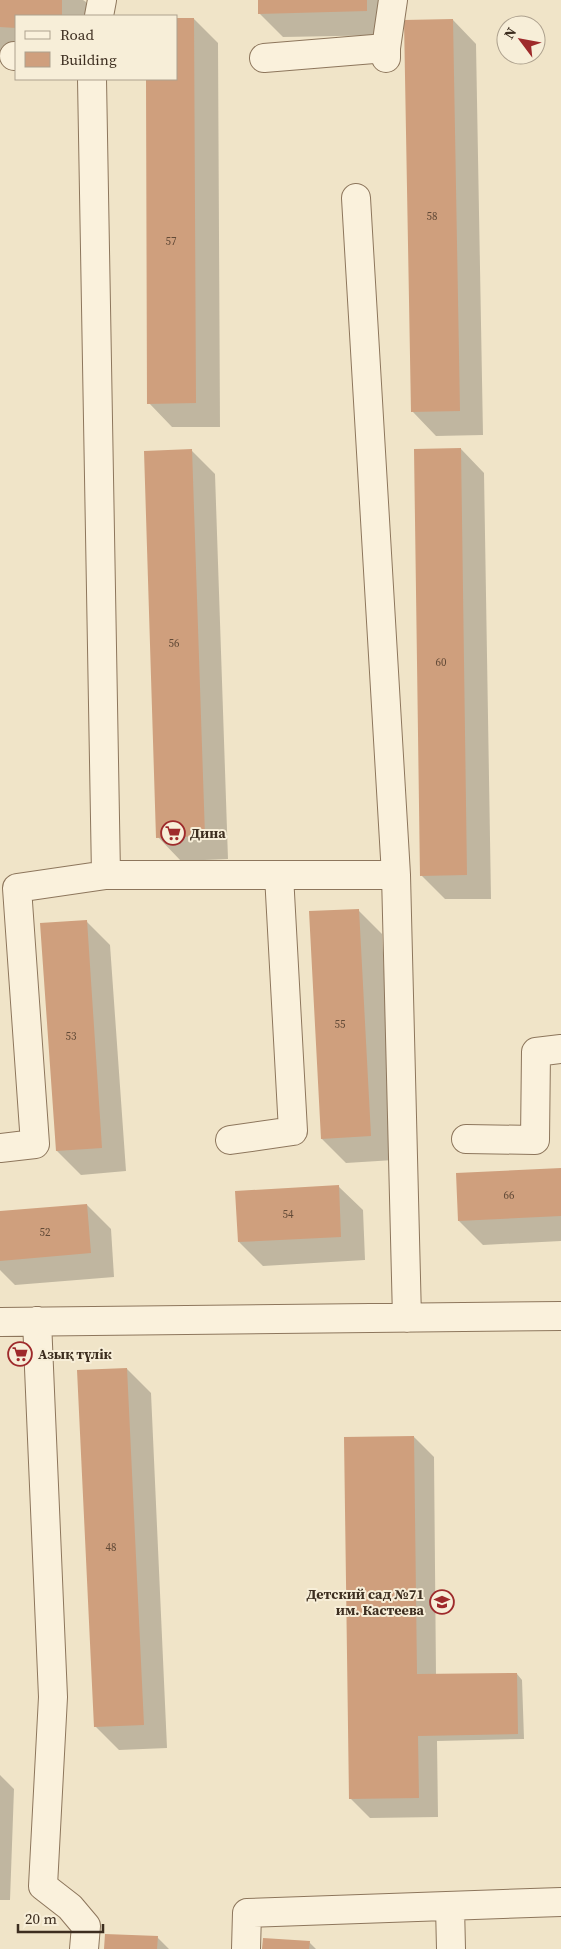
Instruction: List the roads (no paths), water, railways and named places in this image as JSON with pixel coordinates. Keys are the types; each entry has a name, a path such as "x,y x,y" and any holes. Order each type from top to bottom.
{"street":[{"path":"100,15 102,0"},
{"path":"264,58 386,53 393,0"},
{"path":"92,80 106,875"},
{"path":"356,198 396,875 407,1318"},
{"path":"0,1148 35,1144 17,888 106,875 396,875"},
{"path":"230,1140 293,1130 279,875"},
{"path":"466,1139 535,1140 536,1052 561,1049"},
{"path":"0,1322 561,1316"},
{"path":"38,1321 53,1698 43,1886 70,1907 86,1926 84,1949"},
{"path":"246,1949 247,1913 561,1902"},
{"path":"450,1906 451,1949"}],"place":[{"name":"Дина","path":"173,833"},
{"name":"Азық түлік","path":"20,1354"},
{"name":"Детский сад №71 им. Кастеева","path":"442,1602"}]}
